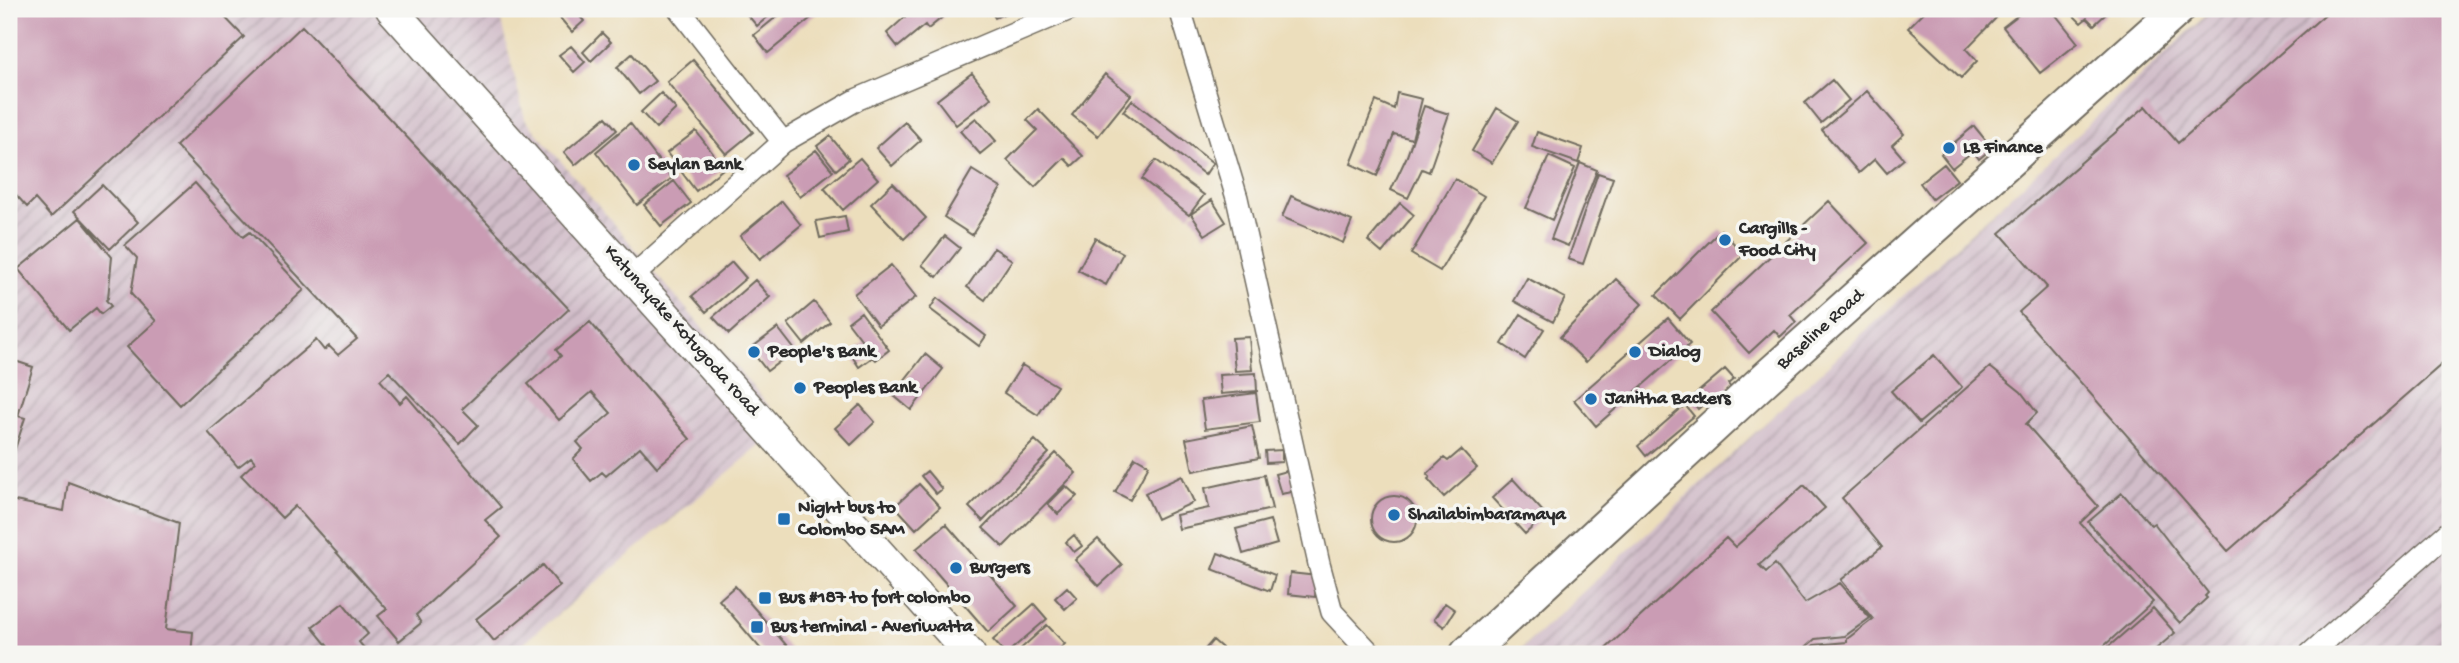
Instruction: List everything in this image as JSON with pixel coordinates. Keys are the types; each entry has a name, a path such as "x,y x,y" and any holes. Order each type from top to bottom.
{"main road":[{"name":"Katunayake Kotugoda road","path":"391,9 970,654"},
{"name":"Baseline Road","path":"1467,654 1765,379 2178,9"}],"street":[{"path":"679,9 783,142"},
{"path":"632,277 783,142 858,99 1070,9"},
{"path":"1180,9 1237,198 1332,612 1371,654"},
{"path":"2311,654 2450,531"}],"shaded area":[{"path":"9,9 498,9 525,119 785,425 510,654 9,654"},
{"path":"2213,9 2450,9 2450,654 1516,654"}],"building":[{"path":"9,9 217,9 244,37 51,217 35,199 27,207 9,187"},
{"path":"570,9 584,21 572,32 560,18"},
{"path":"750,9 777,9 757,26 745,12"},
{"path":"786,9 822,9 768,53 754,35"},
{"path":"898,9 940,9 945,15 928,29 925,25 898,47 887,33 905,17"},
{"path":"990,9 1014,9 995,18"},
{"path":"1927,9 1986,9 1996,18 1966,49 1977,61 1961,78 1908,28"},
{"path":"2026,9 2051,9 2078,43 2040,73 2003,27"},
{"path":"2067,9 2102,9 2106,14 2094,25 2087,18 2081,23"},
{"path":"2331,9 2450,9 2450,357 2228,551 2019,312 2047,287 2000,233 2146,106 2178,143"},
{"path":"302,26 569,309 462,409 478,425 460,444 389,372 380,380 400,403 407,396 501,507 485,520 501,537 416,615 421,623 399,641 378,616 387,609 295,506 282,518 241,475 255,462 251,457 238,467 208,432 316,340 324,350 329,346 338,355 357,339 176,146"},
{"path":"602,33 611,42 591,61 583,52"},
{"path":"571,46 585,62 574,72 559,55"},
{"path":"632,54 655,81 639,94 617,67"},
{"path":"693,60 753,132 726,154 667,82"},
{"path":"972,73 991,98 956,125 937,100"},
{"path":"1105,74 1131,95 1098,136 1072,115"},
{"path":"1832,80 1849,100 1821,123 1805,103"},
{"path":"1867,91 1904,134 1892,145 1904,159 1887,173 1875,159 1859,173 1822,130"},
{"path":"661,93 676,109 656,128 641,112"},
{"path":"1397,93 1422,99 1412,139 1394,134 1377,176 1351,164 1376,101 1394,109"},
{"path":"1132,100 1213,163 1205,175 1123,111"},
{"path":"1424,106 1449,114 1429,172 1422,169 1408,198 1391,190 1407,156"},
{"path":"1497,108 1518,121 1492,163 1472,151"},
{"path":"1038,109 1083,156 1072,166 1064,158 1035,187 1007,160 1037,130 1027,120"},
{"path":"606,117 617,130 575,165 564,152"},
{"path":"976,118 996,141 980,154 960,131"},
{"path":"905,122 921,140 892,166 876,148"},
{"name":"Seylan Bank","path":"630,123 672,178 637,205 596,152"},
{"path":"1974,126 1992,148 1979,159 1973,151 1952,168 1941,154"},
{"path":"696,131 724,168 696,191 667,153"},
{"path":"1537,132 1583,148 1578,163 1532,147"},
{"path":"830,136 849,159 836,170 817,146"},
{"path":"816,150 833,171 800,197 783,175"},
{"path":"1549,156 1575,168 1552,220 1526,208"},
{"path":"860,158 878,179 843,210 824,188"},
{"path":"1156,160 1204,195 1189,215 1142,179"},
{"path":"1580,163 1597,170 1568,246 1551,239"},
{"path":"1944,164 1957,180 1932,199 1920,183"},
{"path":"972,170 1001,188 972,235 944,217"},
{"path":"1598,173 1613,178 1583,264 1568,259"},
{"path":"1455,179 1484,196 1440,271 1411,254"},
{"path":"674,181 691,203 661,226 644,205"},
{"path":"195,183 243,237 250,232 304,290 180,405 127,347 156,321 131,294 137,258 125,245"},
{"path":"893,183 926,218 904,239 871,204"},
{"path":"102,185 138,222 110,249 74,211"},
{"path":"1291,196 1352,221 1343,243 1282,217"},
{"path":"1212,200 1226,222 1205,235 1191,214"},
{"path":"782,201 801,225 760,259 740,236"},
{"path":"1829,201 1868,243 1790,315 1796,322 1780,337 1774,330 1749,353 1711,312"},
{"path":"1400,203 1414,215 1382,253 1368,241"},
{"path":"845,216 848,232 820,238 816,221"},
{"path":"80,218 112,257 106,300 111,306 101,314 96,308 69,330 18,269"},
{"path":"1721,230 1744,254 1680,319 1656,295"},
{"path":"945,236 960,248 937,277 922,265"},
{"path":"1095,238 1123,253 1106,285 1078,270"},
{"path":"994,248 1012,260 985,300 967,287"},
{"path":"732,262 746,278 706,312 692,296"},
{"path":"891,265 916,297 878,326 854,294"},
{"path":"1527,278 1565,298 1553,322 1514,301"},
{"path":"1616,279 1642,304 1586,362 1560,337"},
{"path":"755,280 770,297 729,334 713,317"},
{"path":"937,298 986,336 979,346 930,309"},
{"path":"814,302 830,322 804,344 788,324"},
{"path":"861,312 889,350 876,360 873,357 859,367 850,353 864,343 848,322"},
{"path":"1521,314 1544,329 1525,359 1502,344"},
{"path":"1668,318 1690,344 1596,426 1574,400"},
{"path":"590,322 690,439 657,467 640,447 606,476 602,472 591,481 573,459 583,449 577,442 611,413 592,392 559,420 528,384 561,356 556,350"},
{"path":"778,328 795,350 767,371 750,349"},
{"path":"1249,337 1252,370 1235,371 1232,338"},
{"path":"925,354 943,369 911,410 893,395"},
{"path":"1934,355 1962,387 1919,423 1891,391"},
{"path":"9,359 33,367 18,416 25,418 9,468"},
{"path":"1022,365 1057,386 1038,415 1004,393"},
{"path":"1990,367 2021,392 2037,413 2026,424 2098,506 2080,523 2153,602 2095,654 1804,654 1814,645 1847,642 1847,639 1873,619 1841,580 1882,547 1842,498"},
{"path":"1725,369 1734,379 1728,384 1735,393 1718,407 1711,398 1698,409 1690,399"},
{"path":"1256,373 1257,391 1221,394 1219,375"},
{"path":"1256,393 1260,422 1205,429 1201,400"},
{"path":"860,405 875,422 851,445 835,428"},
{"path":"1685,405 1694,416 1646,456 1638,446"},
{"path":"1252,426 1259,458 1193,471 1186,439"},
{"path":"1035,440 1049,453 983,521 969,507"},
{"path":"1282,450 1282,462 1266,463 1265,451"},
{"name":"Shailabimbaramaya","path":"1461,450 1477,468 1444,497 1428,479 1430,477 1427,474 1444,458 1448,461"},
{"path":"1056,453 1076,473 1003,547 983,528"},
{"path":"1135,457 1149,465 1130,500 1115,492"},
{"path":"1290,470 1296,491 1281,494 1275,474"},
{"path":"927,471 942,489 936,494 921,476"},
{"path":"1264,475 1272,509 1179,529 1176,515 1209,508 1205,488"},
{"path":"1182,476 1194,502 1157,519 1145,493"},
{"name":"Shailabimbaramaya","path":"1513,479 1546,515 1525,534 1492,498"},
{"path":"68,482 179,523 166,629 193,632 191,654 9,654 10,500 64,511"},
{"path":"919,484 940,507 916,529 895,506"},
{"path":"1804,485 1825,508 1759,565 1766,572 1775,564 1805,603 1840,583 1870,618 1845,636 1815,639 1798,654 1600,654 1726,538 1735,547"},
{"path":"1066,486 1077,496 1058,514 1048,504"},
{"path":"2122,493 2151,525 2154,523 2208,593 2205,596 2207,598 2180,623 2088,522"},
{"name":"Shailabimbaramaya","path":"1394,496 1411,502 1417,519 1411,536 1394,542 1377,536 1371,519 1377,502"},
{"path":"1270,520 1277,544 1243,554 1236,529"},
{"path":"946,524 1017,606 988,632 916,549"},
{"path":"1074,535 1082,546 1074,552 1066,542"},
{"path":"1098,539 1122,565 1099,586 1075,560"},
{"path":"1218,553 1275,575 1270,591 1212,569"},
{"path":"543,565 560,586 494,641 476,619"},
{"path":"1290,573 1317,576 1315,597 1288,594"},
{"name":"Bus terminal - Averiwatta","path":"735,586 794,654 765,654 719,600"},
{"path":"1067,587 1077,598 1065,609 1055,598"},
{"path":"343,603 368,634 359,642 369,654 334,654 312,627"},
{"path":"1445,603 1455,610 1444,627 1434,619"},
{"path":"1034,604 1047,619 1006,654 993,640"},
{"path":"2153,608 2175,633 2150,654 2100,654"},
{"path":"1047,625 1065,644 1053,654 1015,654"},
{"path":"1213,640 1229,654 1201,654"}],"place":[{"name":"LB Finance","path":"1949,148"},
{"name":"Seylan Bank","path":"634,165"},
{"name":"Cargills - Food City","path":"1725,240"},
{"name":"People's Bank","path":"754,352"},
{"name":"Dialog","path":"1635,352"},
{"name":"Peoples Bank","path":"800,388"},
{"name":"Janitha Backers","path":"1591,399"},
{"name":"Shailabimbaramaya","path":"1394,515"},
{"name":"Night bus to Colombo 5AM","path":"784,519"},
{"name":"Burgers","path":"956,568"},
{"name":"Bus #187 to fort colombo","path":"765,598"},
{"name":"Bus terminal - Averiwatta","path":"757,627"}]}
